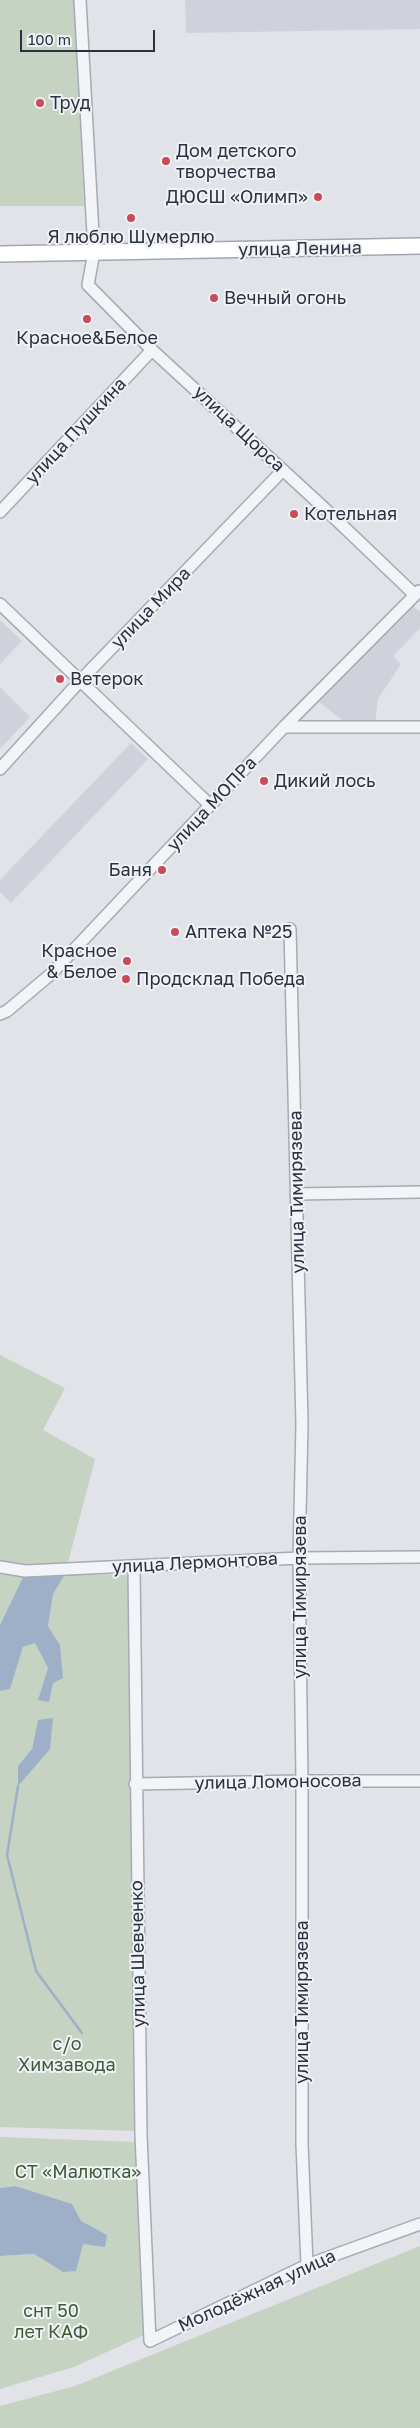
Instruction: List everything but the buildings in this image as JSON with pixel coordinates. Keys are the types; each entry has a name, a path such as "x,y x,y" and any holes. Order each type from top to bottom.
{"main road":[{"name":"улица Ленина","path":"0,254 420,246"}],"street":[{"path":"80,0 94,252"},
{"name":"улица Щорса","path":"94,252 88,285 152,350 417,592"},
{"name":"улица Пушкина","path":"0,512 152,350"},
{"name":"улица Мира","path":"0,769 79,682 283,470"},
{"name":"улица МОПРа","path":"0,1014 7,1011 51,974 284,727 417,592"},
{"path":"0,604 79,682 210,805"},
{"path":"284,727 420,727"},
{"name":"улица Тимирязева","path":"290,929 302,1424 298,1558 302,1780 302,2144 307,2265"},
{"path":"296,1194 420,1192"},
{"name":"улица Лермонтова","path":"0,1567 25,1571 298,1558 420,1557"},
{"name":"улица Шевченко","path":"134,1567 135,1784 141,2135 150,2341"},
{"name":"улица Ломоносова","path":"135,1784 302,1780 420,1781"},
{"name":"Молодёжная улица","path":"150,2341 307,2265 420,2224"}],"shaded area":[{"path":"185,0 420,0 420,29 186,33"},
{"path":"413,606 420,612 420,628 393,656 401,664 378,699 375,723 343,721 318,701"},
{"path":"0,620 22,641 0,664"},
{"path":"0,687 30,717 0,749"},
{"path":"131,743 148,759 11,903 0,892 0,880"}],"green space":[{"name":"Труд","path":"0,0 74,0 84,206 0,206"},
{"name":"с/о Химзавода","path":"0,1355 65,1388 43,1430 95,1459 65,1574 129,1575 136,2131 0,2127 0,1691 10,1689 23,1647 35,1642 48,1668 60,1645 48,1626 53,1594 24,1575 0,1625","holes":["38,1720 50,1749 18,1766 32,1749"]},
{"name":"снт 50 лет КАФ","path":"0,2137 136,2142 146,2334 74,2367 0,2389 0,2256 34,2254 63,2272 15,2186 0,2188"},
{"path":"420,2246 420,2428 0,2428 0,2406 75,2386"}],"water":[{"path":"65,1574 53,1594 48,1626 60,1645 63,1678 53,1683 49,1702 38,1700 48,1668 35,1643 23,1647 10,1689 0,1691 0,1625 24,1575"},
{"path":"53,1718 50,1749 18,1786 18,1766 32,1749 38,1720"},
{"path":"15,2186 72,2204 81,2221 107,2235 105,2247 83,2244 76,2271 63,2272 34,2254 0,2256 0,2188"}],"waterway":[{"path":"18,1786 7,1855 36,1971 82,2033"}],"place":[{"name":"Труд","path":"40,103"},
{"name":"Дом детского творчества","path":"166,161"},
{"name":"ДЮСШ «Олимп»","path":"318,197"},
{"name":"Я люблю Шумерлю","path":"131,218"},
{"name":"Вечный огонь","path":"214,298"},
{"name":"Красное&Белое","path":"87,319"},
{"name":"Котельная","path":"294,514"},
{"name":"Ветерок","path":"60,679"},
{"name":"Дикий лось","path":"264,781"},
{"name":"Баня","path":"162,870"},
{"name":"Аптека №25","path":"175,932"},
{"name":"Красное & Белое","path":"127,961"},
{"name":"Продсклад Победа","path":"126,979"}],"park label":[{"name":"СТ «Малютка»","path":"78,2172"}]}
